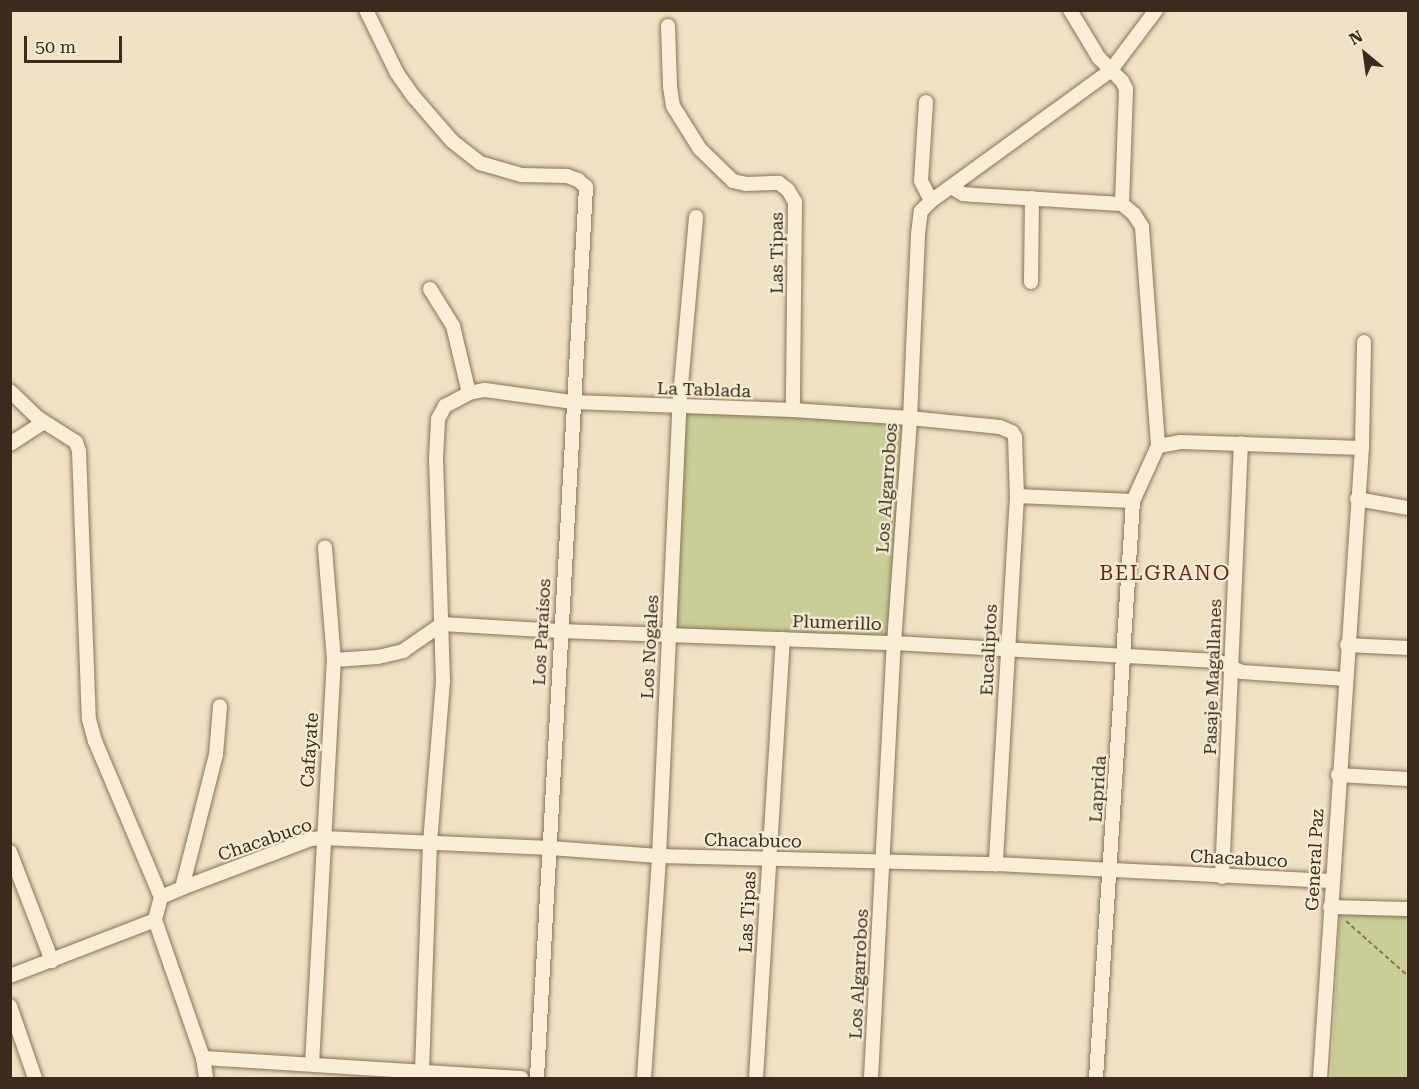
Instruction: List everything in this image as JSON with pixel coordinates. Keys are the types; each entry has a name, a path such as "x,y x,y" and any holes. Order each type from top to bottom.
{"street":[{"name":"Los Paraísos","path":"366,10 397,73 414,97 452,141 480,162 521,174 567,176 578,180 586,188 537,1078"},
{"path":"1070,10 1099,58 1126,89 1122,204"},
{"name":"Los Algarrobos","path":"871,1078 894,642 910,418 918,234 921,212 951,186 1111,70 1156,10"},
{"name":"Las Tipas","path":"668,26 670,87 673,106 700,149 733,181 746,184 779,183 789,190 795,202 793,410"},
{"path":"926,102 921,181 931,201"},
{"path":"951,186 963,194 1122,204 1134,214 1142,227 1158,447 1133,501 1017,496"},
{"path":"1031,282 1032,198"},
{"name":"Los Nogales","path":"644,1078 659,856 679,408 696,217"},
{"path":"430,289 453,326 469,393"},
{"name":"General Paz","path":"1320,1078 1338,775 1362,448 1364,342"},
{"name":"La Tablada","path":"422,1071 430,843 443,681 436,458 438,419 445,406 469,393 485,390 573,402 679,408 793,410 910,418 1008,429 1016,437"},
{"path":"10,391 44,422 76,442 79,451 89,719 95,741 161,897 155,920 203,1058 206,1078"},
{"path":"10,444 44,422"},
{"name":"Eucaliptos","path":"996,864 1017,496 1016,437"},
{"path":"1158,447 1180,442 1362,448"},
{"name":"Pasaje Magallanes","path":"1222,877 1241,443"},
{"path":"1358,499 1408,508"},
{"name":"Laprida","path":"1096,1078 1125,657 1133,501"},
{"name":"Cafayate","path":"312,1064 334,660 325,547"},
{"path":"334,660 378,657 403,651 442,624"},
{"name":"Plumerillo","path":"442,624 669,636 894,642 1007,651 1217,661 1242,672 1346,680"},
{"name":"Las Tipas","path":"756,1078 783,639"},
{"path":"1347,645 1408,648"},
{"path":"182,888 216,755 220,706"},
{"path":"1338,775 1408,779"},
{"name":"Chacabuco","path":"161,897 311,839 323,838 550,848 659,856 996,864 1332,881"},
{"path":"10,852 15,874 52,961"},
{"path":"1330,907 1408,909"},
{"path":"10,976 155,920"},
{"path":"10,1006 35,1078"},
{"path":"203,1058 312,1064 332,1073 422,1071 520,1078"}],"path":[{"path":"1330,907 1408,976"}],"green space":[{"path":"679,408 910,418 894,643 669,636"},
{"path":"1340,912 1408,915 1408,1078 1331,1078"}],"district":[{"name":"BELGRANO","path":"1165,573"}]}
